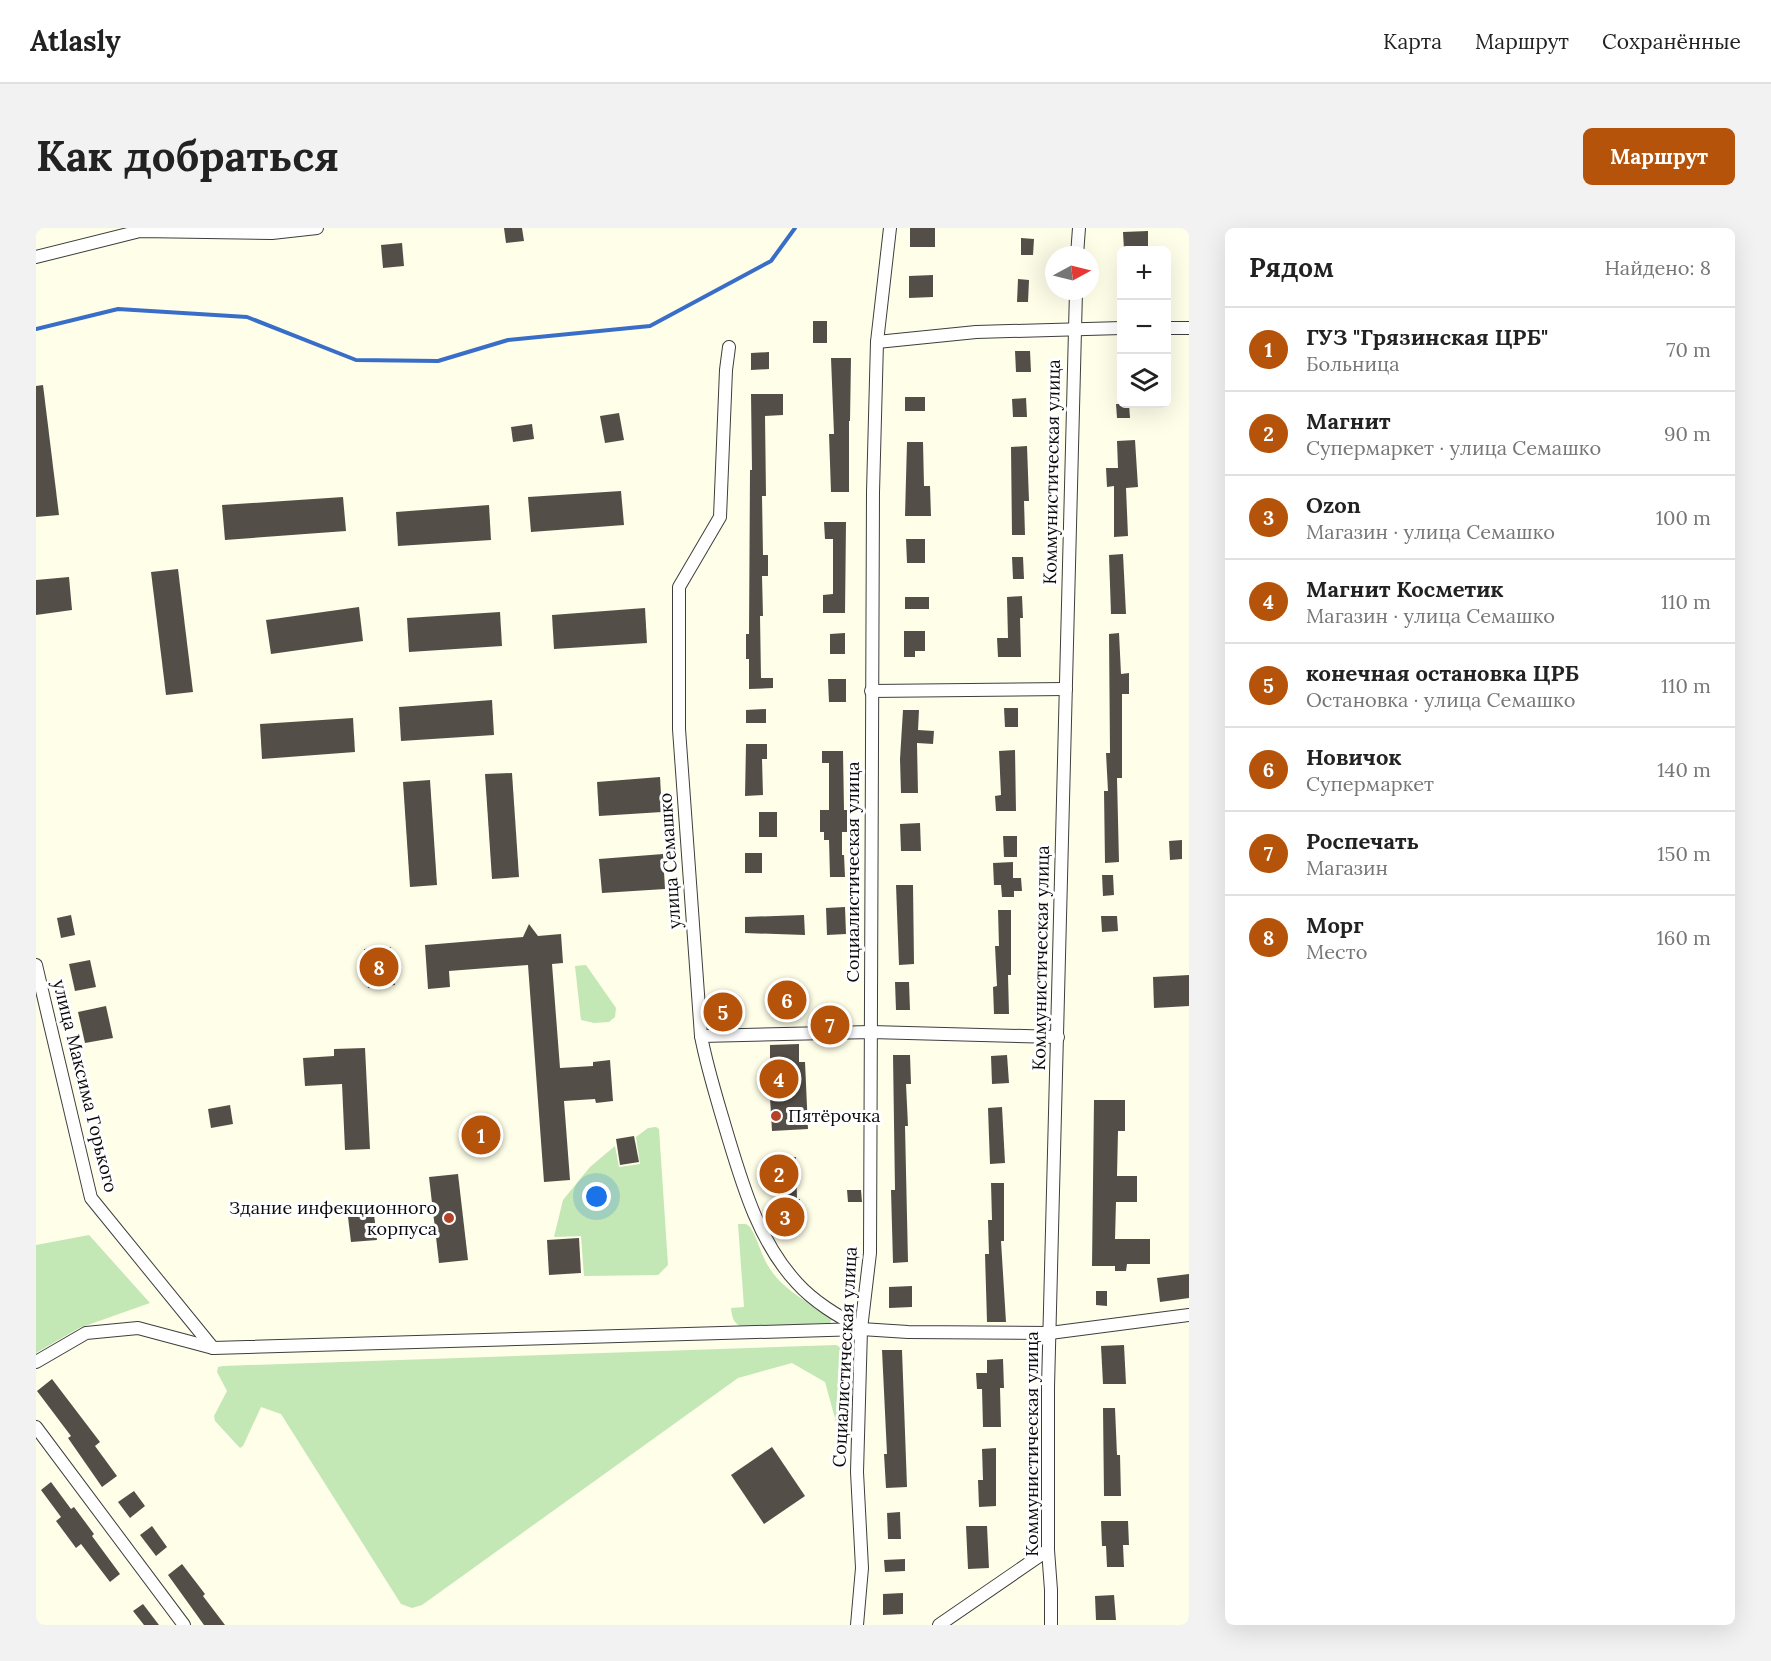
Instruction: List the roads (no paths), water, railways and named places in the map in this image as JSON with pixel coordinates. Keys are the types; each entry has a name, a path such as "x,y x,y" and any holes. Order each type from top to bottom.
{"street":[{"path":"36,257 140,231 272,233 317,228"},
{"name":"Социалистическая улица","path":"857,1625 862,1568 856,1472 861,1329 870,1253 873,492 877,342 890,228"},
{"path":"1078,246 1079,228"},
{"name":"Коммунистическая улица","path":"1051,1625 1048,1550 1048,1387 1076,300"},
{"path":"877,342 976,332 1117,328"},
{"path":"1171,328 1189,328"},
{"name":"улица Семашко","path":"729,347 720,517 679,587 678,729 701,1036 709,1073 740,1178 766,1241 780,1264 798,1285 830,1311 861,1329"},
{"path":"871,691 1066,689"},
{"name":"улица Максима Горького","path":"36,965 91,1198 213,1348"},
{"path":"701,1036 871,1032 1058,1037"},
{"path":"36,1362 86,1333 138,1328 213,1348 861,1329 908,1332 1050,1333 1189,1315"},
{"path":"36,1426 184,1625"},
{"path":"939,1625 1048,1550"}],"waterway":[{"path":"36,329 118,309 247,317 356,360 438,361 508,340 650,326 771,261 795,228"}],"place":[{"name":"Морг","path":"379,967"},
{"name":"Новичок","path":"787,1000"},
{"name":"конечная остановка ЦРБ","path":"723,1012"},
{"name":"Роспечать","path":"830,1025"},
{"name":"Магнит Косметик","path":"779,1079"},
{"name":"Пятёрочка","path":"776,1116"},
{"name":"ГУЗ \"Грязинская ЦРБ\"","path":"481,1135"},
{"name":"Магнит","path":"779,1174"},
{"name":"Ozon","path":"785,1217"},
{"name":"Здание инфекционного корпуса","path":"449,1218"}]}
